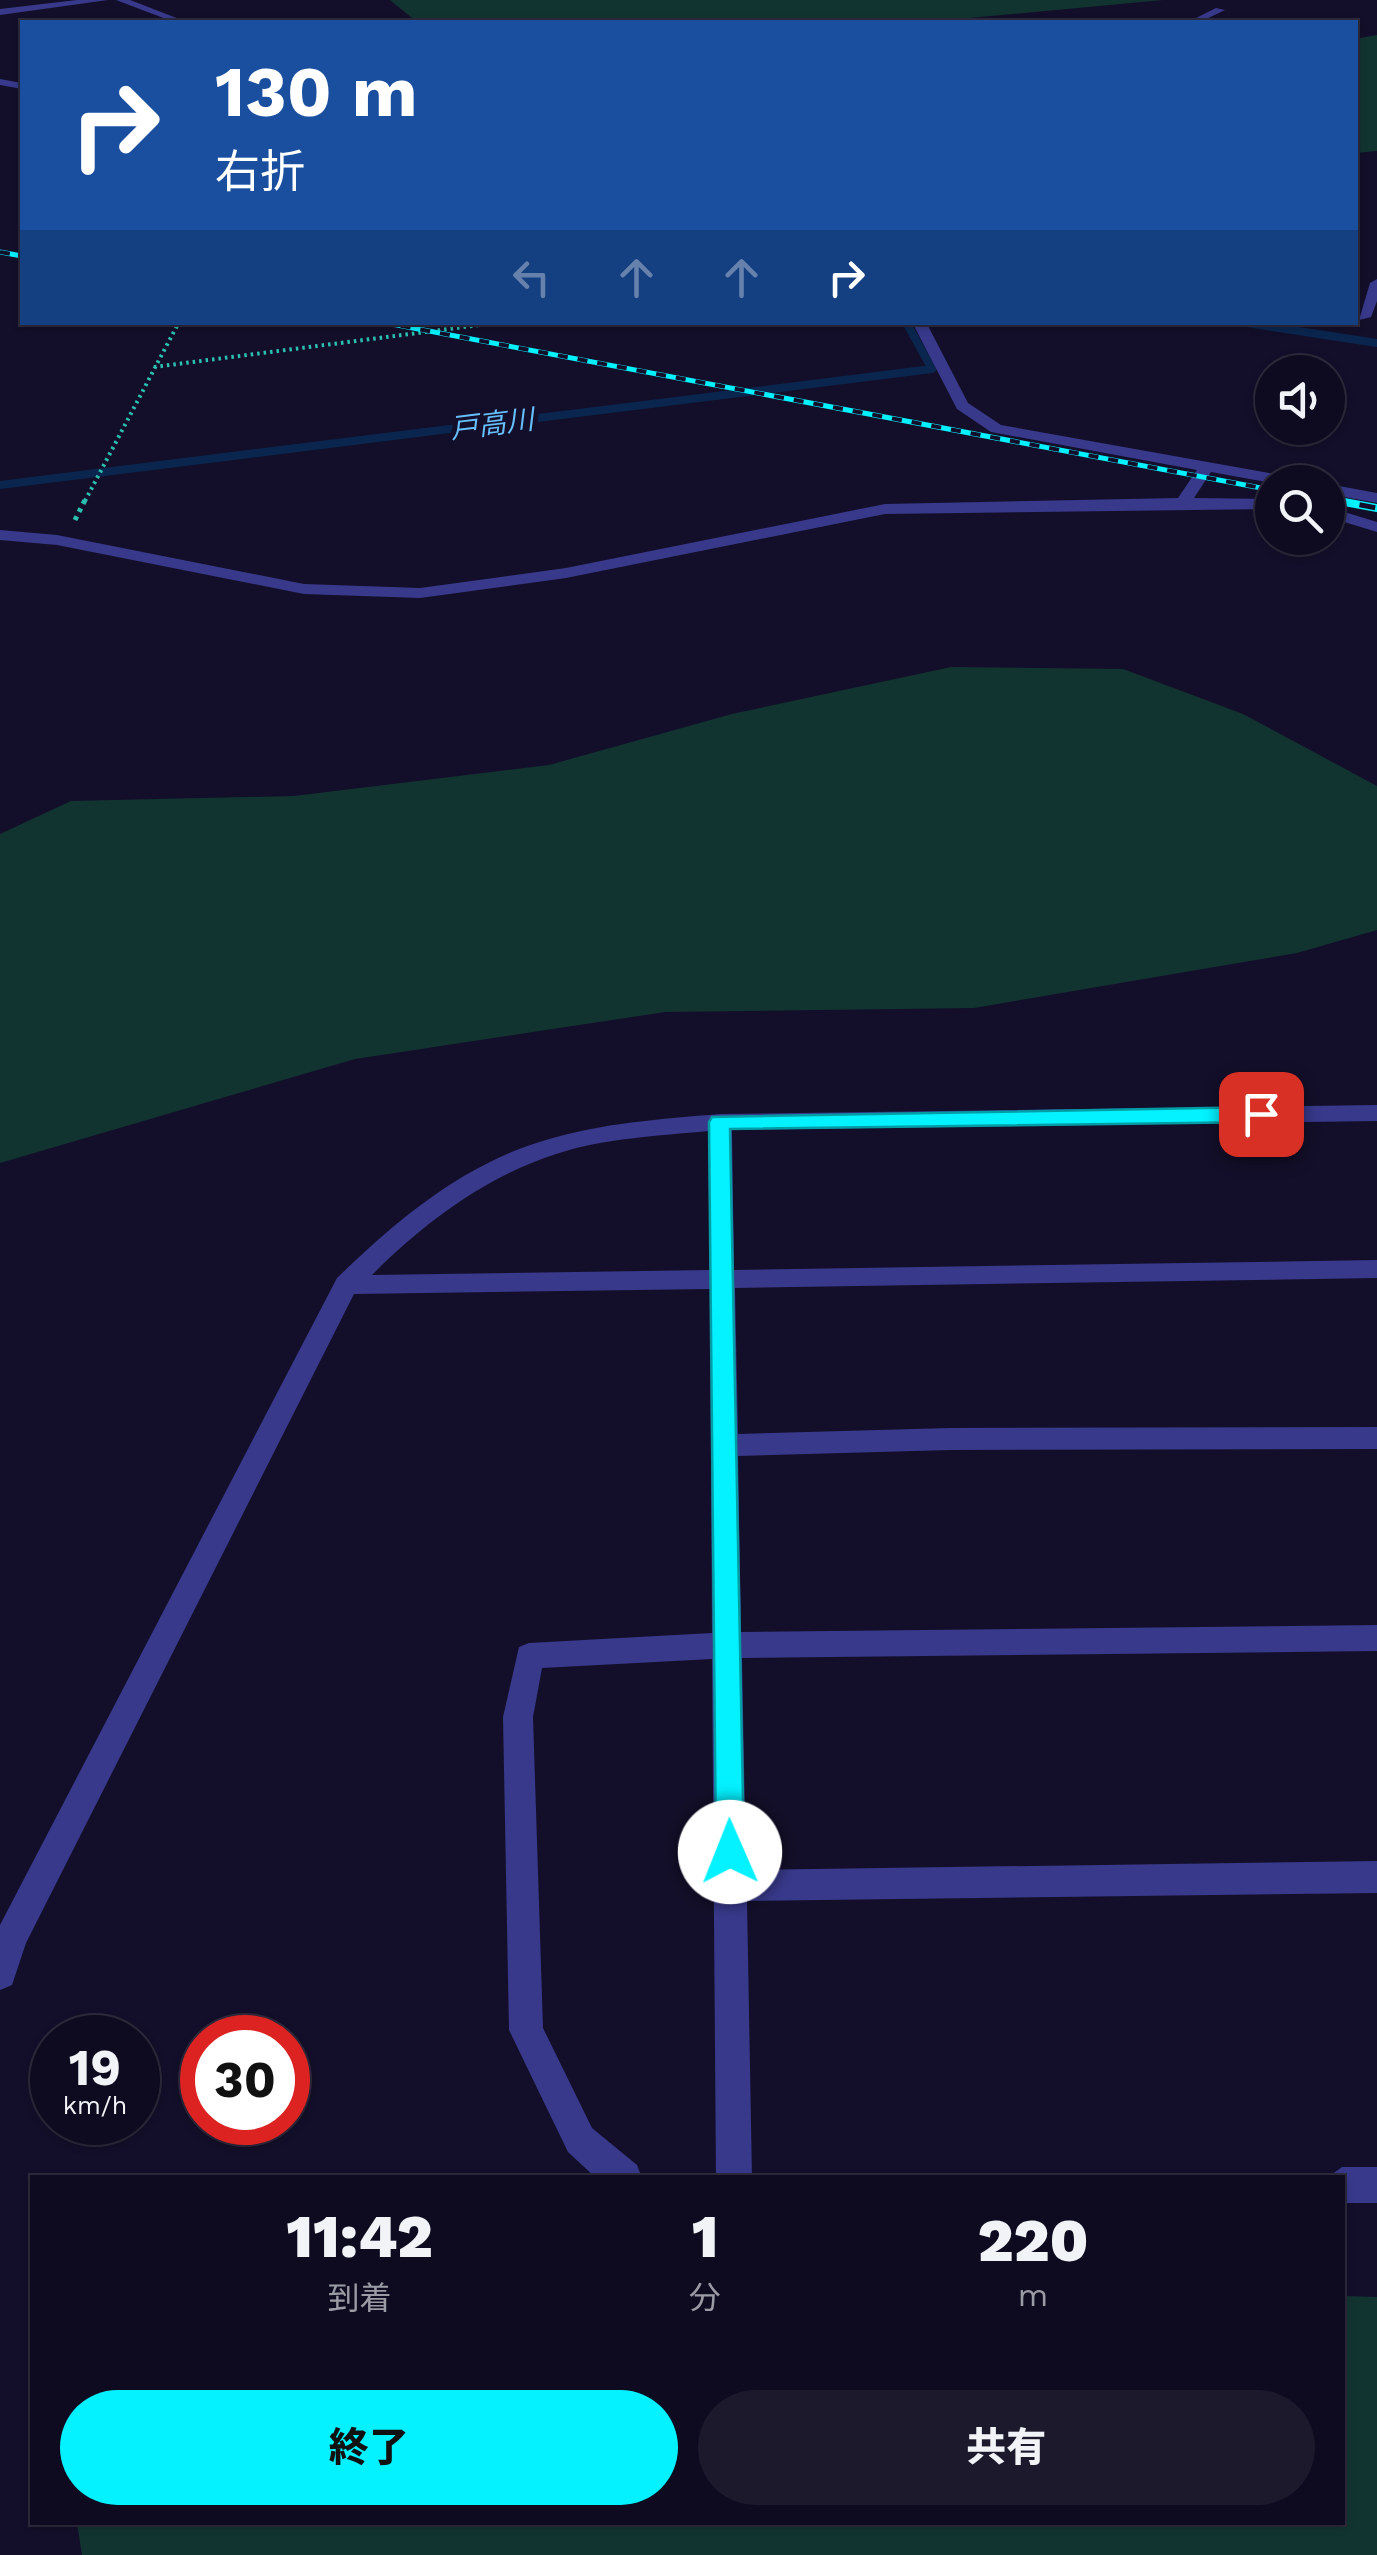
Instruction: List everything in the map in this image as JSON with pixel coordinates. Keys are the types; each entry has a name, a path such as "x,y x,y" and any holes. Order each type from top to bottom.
{"street":[{"path":"0,12 103,0"},
{"path":"120,0 175,20"},
{"path":"1197,20 1220,10"},
{"path":"1365,317 1377,283"},
{"path":"920,325 962,406 996,429 1255,475"},
{"path":"1183,503 1207,466"},
{"path":"1345,492 1377,498"},
{"path":"0,535 57,540 304,589 420,594 566,573 885,508 1255,504"},
{"path":"1345,517 1377,527"},
{"path":"0,1973 12,1938 346,1285 401,1232 456,1192 549,1147 615,1132 720,1122 1377,1113"},
{"path":"720,1122 734,2175"},
{"path":"346,1285 1377,1270"},
{"path":"724,1445 969,1439 1377,1438"},
{"path":"621,2175 580,2140 526,2030 518,1717 530,1656 727,1645 1377,1638"},
{"path":"730,1886 1377,1876"},
{"path":"1345,2186 1377,2185"}],"path":[{"path":"57,540 73,525 177,325"},
{"path":"154,367 480,325"}],"green space":[{"path":"390,0 1163,0 948,20 415,20"},
{"path":"1377,35 1377,151 1358,153 1358,38"},
{"path":"951,667 1123,669 1243,714 1377,786 1377,930 1297,953 974,1008 665,1012 355,1059 0,1163 0,834 71,801 294,796 549,765 732,714"},
{"path":"1345,2296 1377,2297 1377,2555 82,2555 77,2525 1345,2525"}],"waterway":[{"name":"戸高川","path":"0,485 932,369 908,325"},
{"name":"戸高川","path":"1260,325 1377,343"}],"railway":[{"path":"0,252 20,256"},
{"path":"397,325 1255,487"},
{"path":"1345,502 1377,508"}],"route":[{"path":"730,1852 720,1122 1261,1114"}]}
